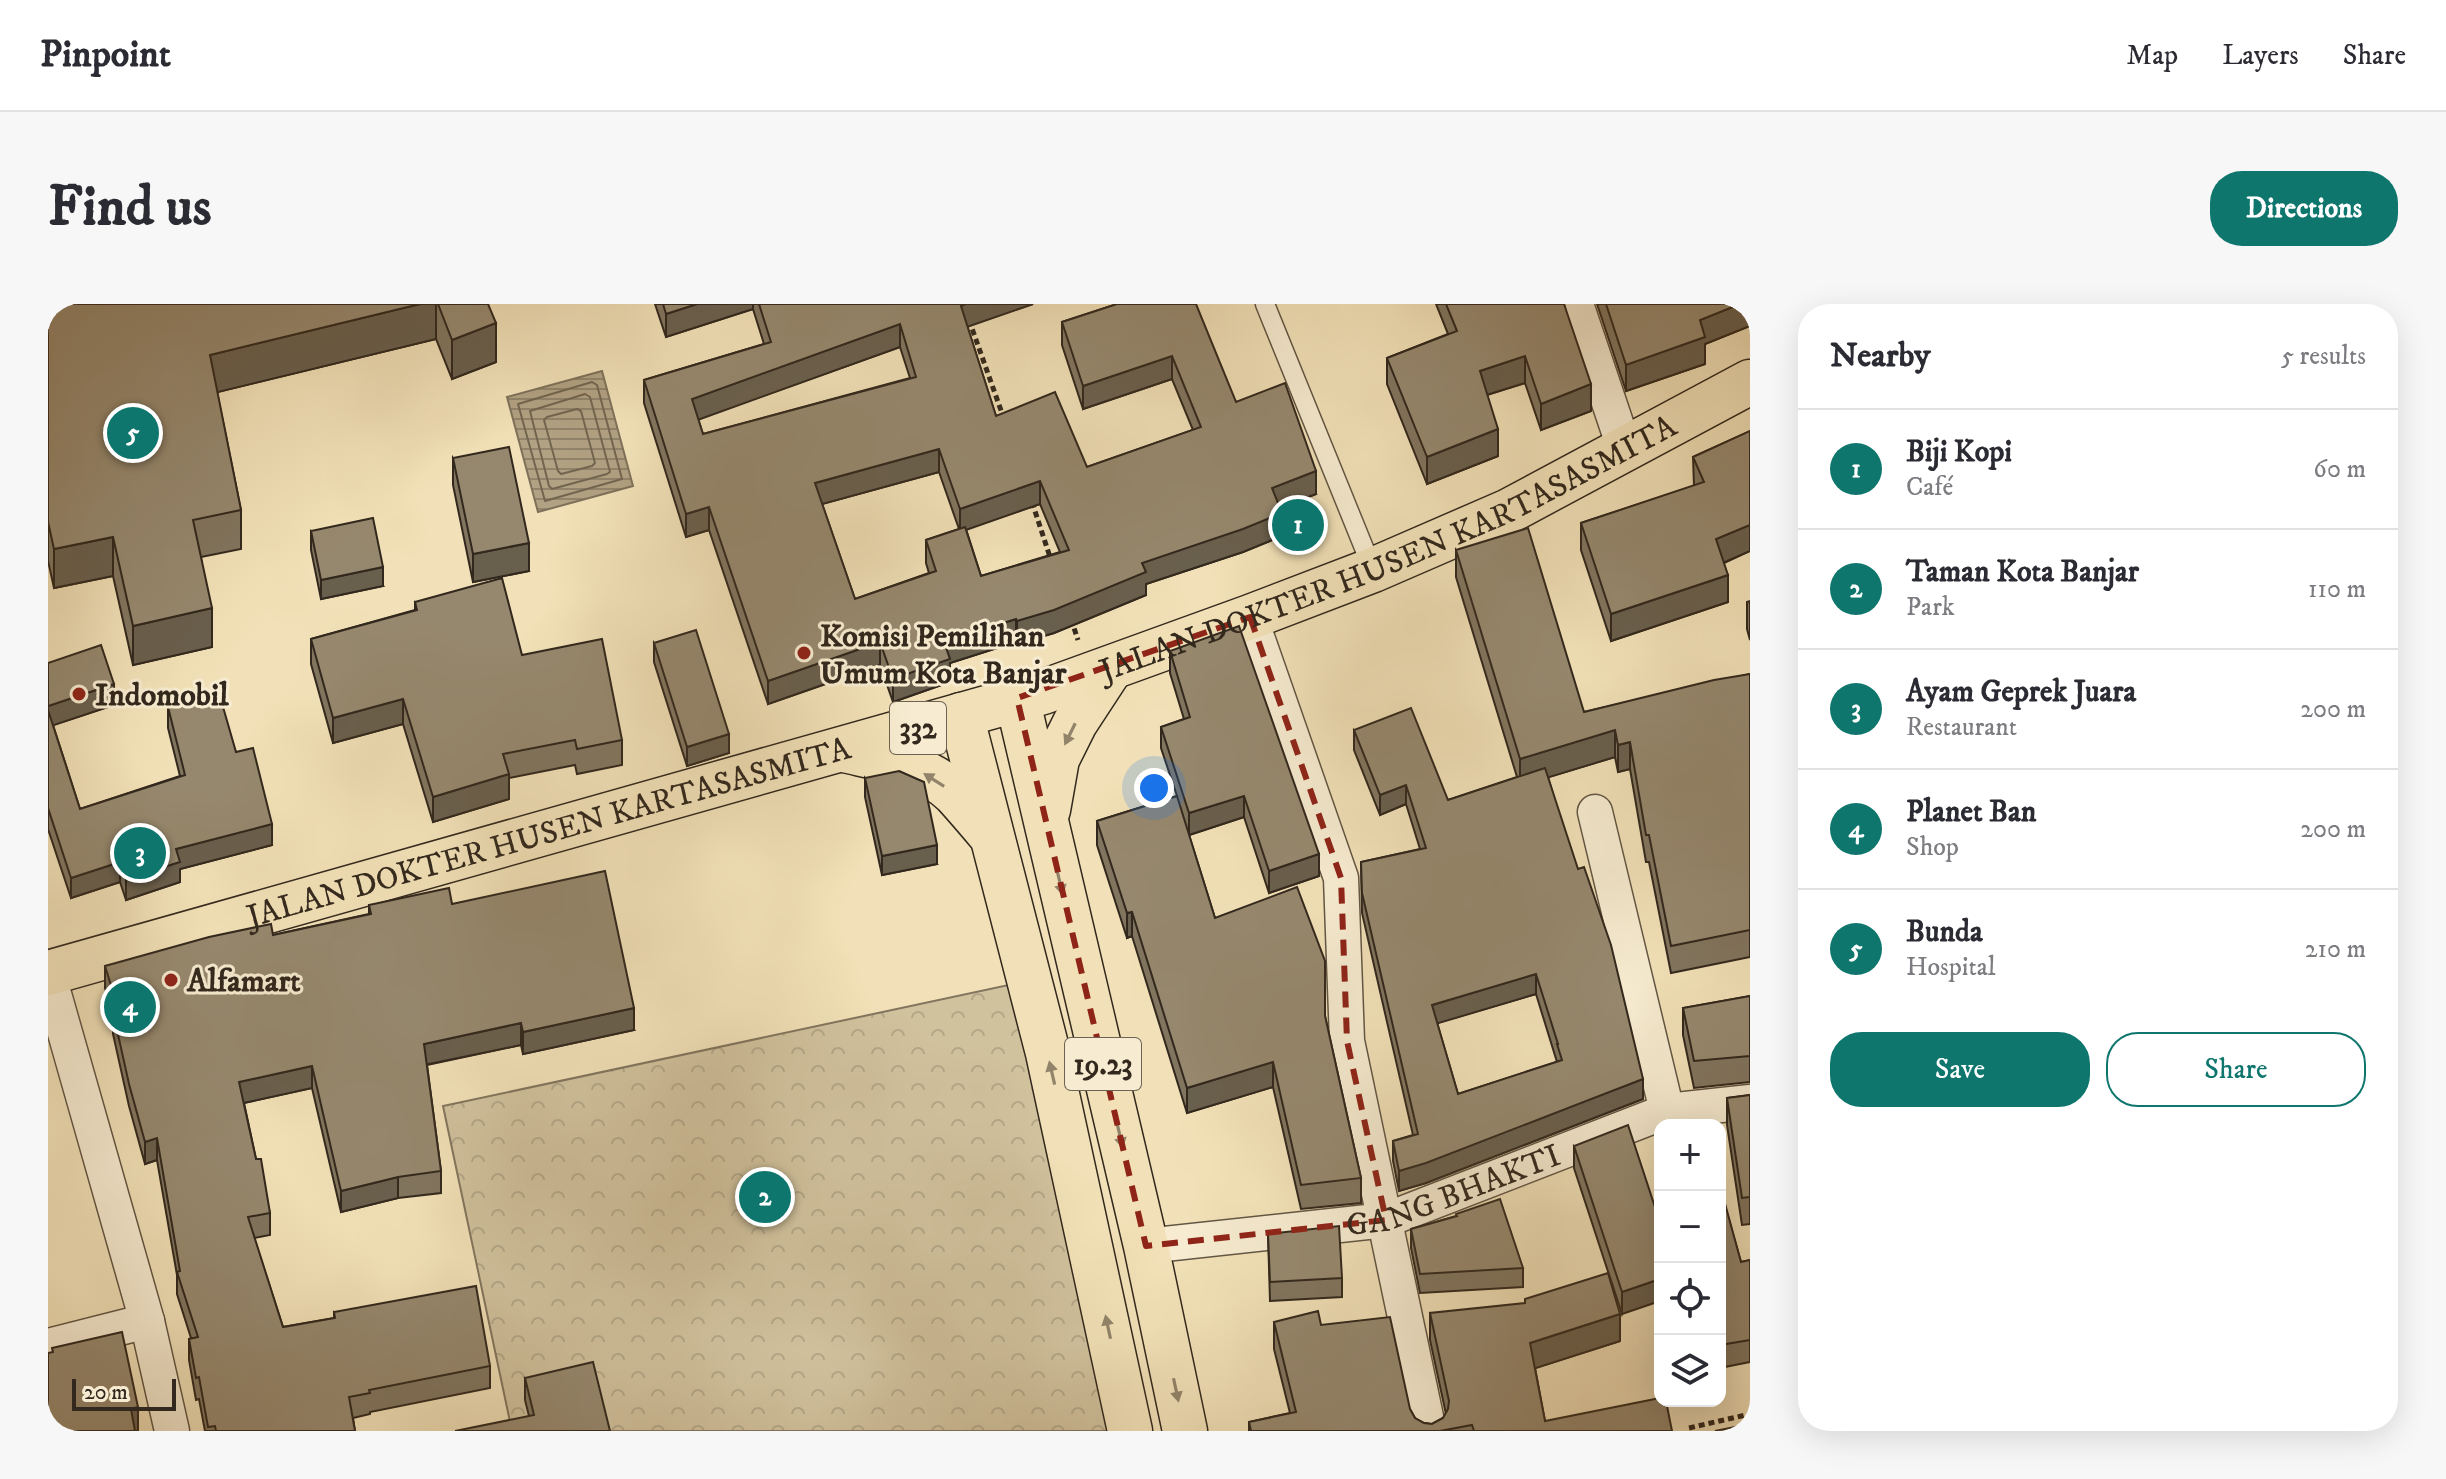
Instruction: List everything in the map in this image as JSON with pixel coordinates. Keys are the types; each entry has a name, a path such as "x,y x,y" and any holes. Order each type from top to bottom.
{"main road":[{"name":"JALAN DOKTER HUSEN KARTASASMITA","path":"48,973 961,715 1100,672 1373,570 1509,511 1750,382"},
{"path":"1046,823 1057,759 1100,672"},
{"name":"19.23","path":"1017,698 1146,1246 1185,1431"},
{"name":"19.23","path":"961,715 1048,1053 1130,1431"},
{"path":"839,749 895,762 924,773 952,791 990,834"}],"street":[{"path":"1576,304 1625,450"},
{"path":"1250,617 1341,878 1347,1041 1429,1431"},
{"path":"1595,812 1667,1111"},
{"path":"48,973 147,1321 172,1431"},
{"name":"GANG BHAKTI","path":"1146,1246 1386,1220 1667,1111 1750,1102"},
{"path":"48,1346 147,1321"}],"lane":[{"path":"1265,304 1373,570"}],"path":[{"path":"969,318 1003,417"},
{"path":"1027,488 1051,560"},
{"path":"1071,618 1100,672"},
{"path":"1689,1428 1750,1414"}],"highlighted area":[{"path":"1250,617 1341,878 1347,1041 1386,1220 1146,1246 1017,698"}],"green space":[{"path":"1023,982 1118,1431 512,1431 443,1106"}],"water":[{"path":"602,371 633,486 538,512 507,397"}],"building":[{"path":"48,304 420,304 210,355 241,510 193,520 212,608 133,626 113,537 54,549 48,522"},
{"path":"438,304 488,304 496,323 452,340"},
{"path":"663,304 697,304 666,314"},
{"path":"759,304 965,304 961,306 996,416 1055,392 1087,467 1201,427 1172,356 1083,386 1062,322 1117,304 1196,304 1236,402 1285,383 1316,471 1272,488 1282,513 1142,563 1146,572 1054,610 944,642 950,659 893,679 880,642 768,681 709,507 686,514 644,380 771,342","holes":["900,324 916,377 703,434 692,399","939,449 960,509 1040,481 1069,550 981,576 965,527 926,540 936,571 855,599 815,483"]},
{"path":"1446,304 1564,304 1591,384 1541,404 1525,356 1480,371 1498,429 1427,457 1387,358 1457,331"},
{"path":"1606,304 1740,304 1700,320 1705,337 1626,365"},
{"path":"1750,431 1750,525 1716,539 1728,575 1611,614 1581,523 1704,482 1693,457"},
{"path":"509,447 529,543 473,554 453,458"},
{"path":"373,518 383,567 321,580 311,531"},
{"path":"1528,528 1584,712 1750,674 1750,930 1671,946 1649,835 1646,835 1630,742 1618,745 1615,730 1520,759 1456,550"},
{"path":"502,578 522,655 602,639 622,740 577,749 575,740 503,754 509,774 433,797 403,699 333,718 311,639 417,610 415,602"},
{"path":"1239,626 1319,854 1269,871 1244,796 1189,813 1161,727 1190,717 1170,651"},
{"path":"696,630 729,734 687,747 654,643"},
{"path":"101,645 114,684 48,706 48,663"},
{"path":"219,693 236,752 253,748 272,824 176,849 180,862 126,879 120,862 71,878 48,808 48,710 80,809 185,775 168,707"},
{"path":"1411,708 1448,800 1545,768 1578,869 1584,867 1611,945 1643,1079 1399,1171 1393,1141 1418,1134 1362,893 1361,862 1426,848 1406,785 1380,795 1354,730","holes":["1536,974 1562,1060 1458,1094 1432,1005"]},
{"path":"899,771 924,782 937,845 882,856 865,778"},
{"path":"1177,796 1215,918 1297,887 1325,961 1325,1016 1361,1178 1301,1185 1273,1062 1187,1088 1132,912 1127,913 1097,821"},
{"path":"605,871 634,1008 523,1032 521,1023 424,1044 441,1171 398,1177 341,1191 312,1066 239,1082 256,1159 261,1159 270,1213 248,1217 283,1327 335,1318 334,1312 476,1286 490,1366 369,1390 370,1393 349,1397 355,1431 216,1431 215,1426 208,1427 189,1339 198,1337 177,1272 180,1271 157,1138 145,1142 113,1012 119,1011 105,966 209,937 271,924 273,935 371,914 369,905 449,888 452,904"},
{"path":"1750,996 1750,1056 1694,1061 1683,1008"},
{"path":"1750,1095 1750,1197 1742,1198 1727,1098"},
{"path":"1628,1125 1654,1204 1654,1281 1622,1292 1574,1146"},
{"path":"1500,1199 1523,1268 1420,1274 1411,1229"},
{"path":"1726,1207 1741,1262 1750,1260 1750,1340 1726,1344"},
{"path":"1339,1226 1342,1278 1270,1282 1268,1234"},
{"path":"1608,1273 1620,1314 1530,1343 1545,1421 1654,1399 1654,1407 1667,1407 1672,1431 1474,1431 1472,1425 1440,1431 1251,1431 1249,1422 1296,1412 1274,1322 1318,1311 1321,1325 1390,1317 1410,1409 1415,1418 1432,1424 1443,1418 1449,1401 1430,1313 1525,1303 1525,1299"},
{"path":"122,1332 138,1407 131,1409 135,1431 48,1431 48,1353 53,1352 52,1348"},
{"path":"593,1362 610,1431 455,1431 534,1415 525,1378"},
{"path":"1750,1424 1750,1431 1715,1431"}],"place":[{"name":"Bunda","path":"133,433"},
{"name":"Biji Kopi","path":"1298,525"},
{"name":"Komisi Pemilihan Umum Kota Banjar","path":"804,653"},
{"name":"Indomobil","path":"79,694"},
{"name":"Ayam Geprek Juara","path":"140,853"},
{"name":"Alfamart","path":"171,980"},
{"name":"Planet Ban","path":"130,1007"},
{"name":"Taman Kota Banjar","path":"765,1197"}]}
